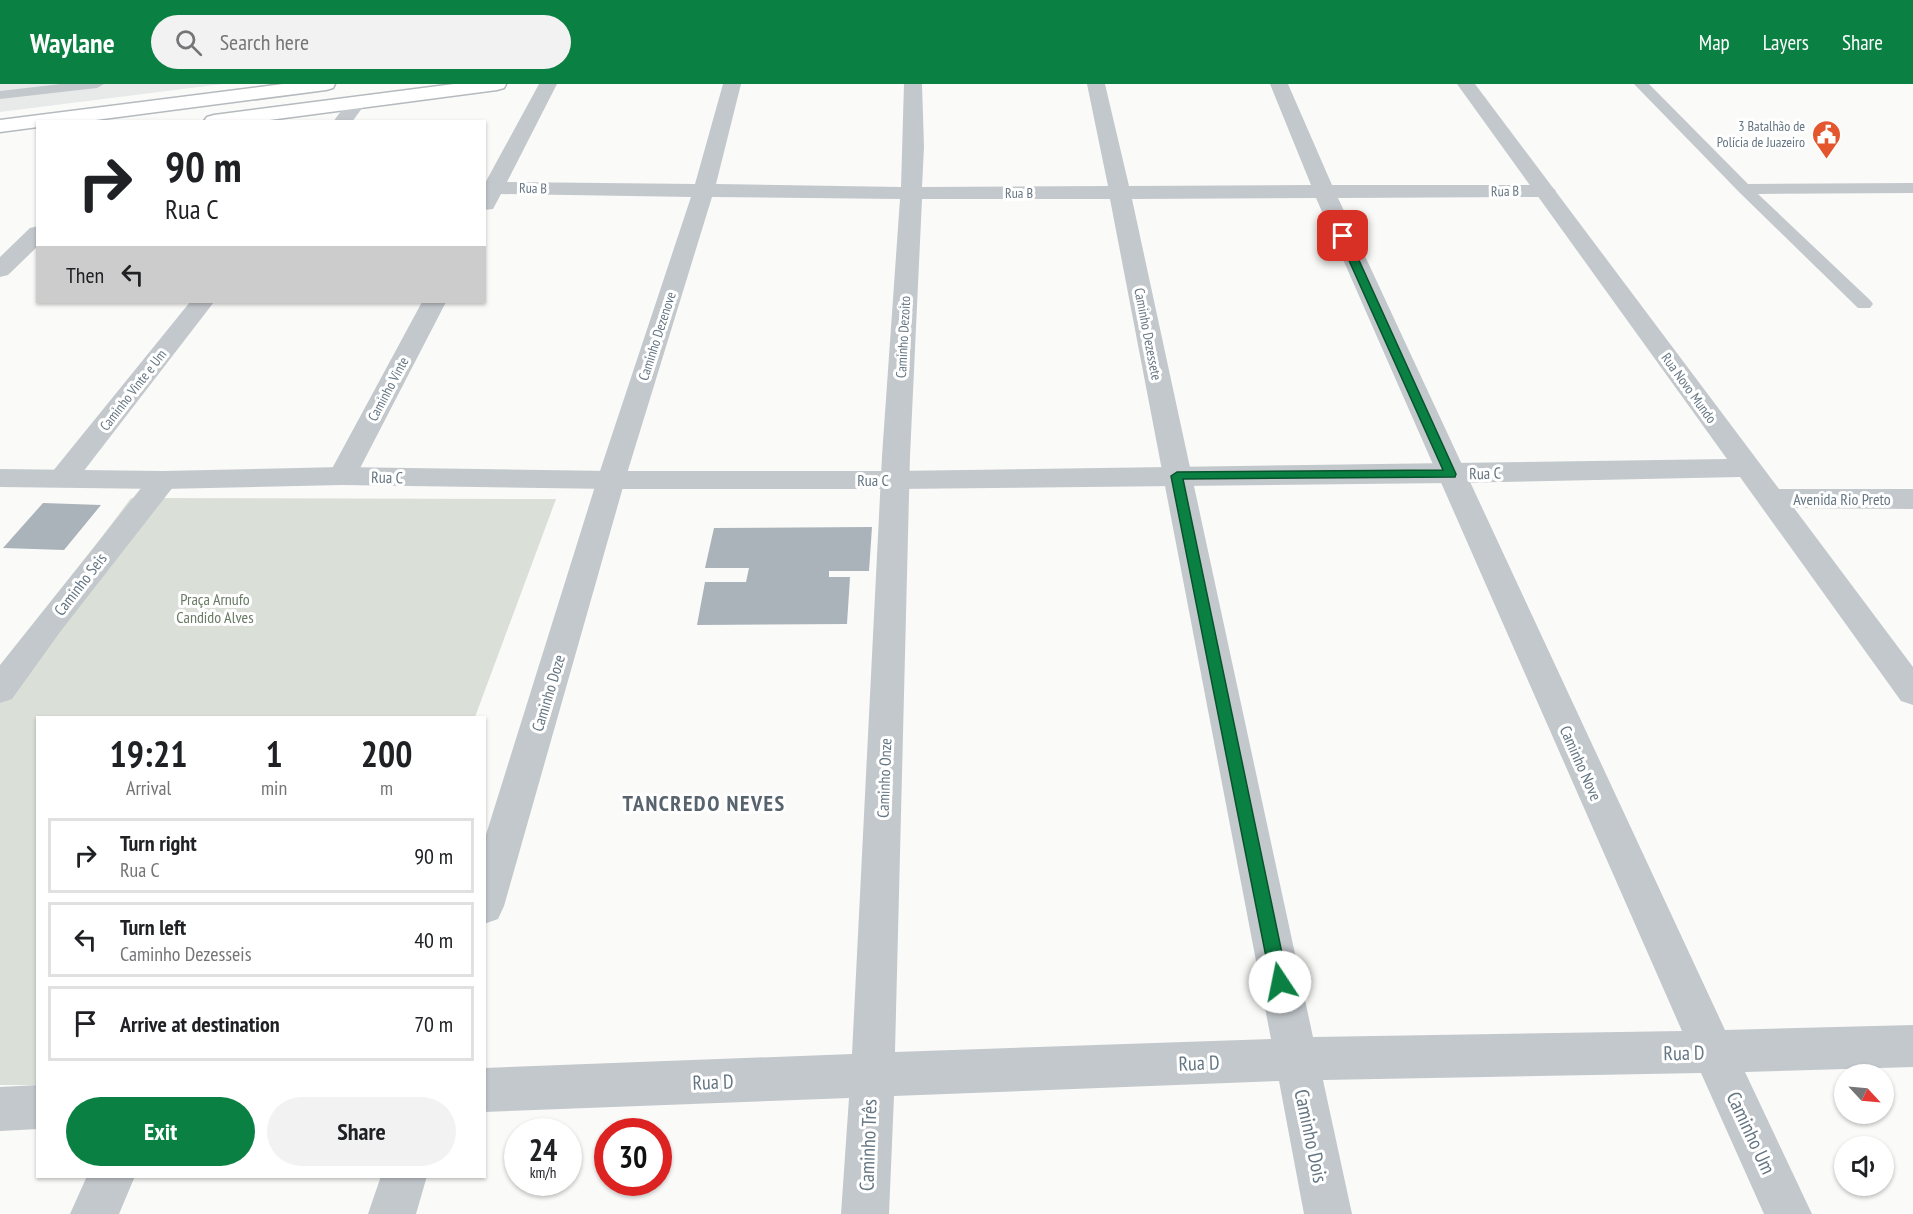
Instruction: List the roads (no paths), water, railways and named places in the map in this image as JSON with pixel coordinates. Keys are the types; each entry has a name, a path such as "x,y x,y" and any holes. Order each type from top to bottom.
{"main road":[{"path":"47,120 326,84"},
{"path":"229,120 497,84"},
{"path":"0,126 36,121"}],"street":[{"path":"489,196 548,84"},
{"name":"Caminho Dezenove","path":"611,480 703,190 732,84"},
{"name":"Caminho Dezoito","path":"895,480 914,147 913,84"},
{"name":"Caminho Dezessete","path":"1096,84 1120,192 1295,1059"},
{"name":"Caminho Nove","path":"1279,84 1324,193 1713,1052"},
{"name":"Rua Novo Mundo","path":"1466,84 1913,692"},
{"path":"344,120 356,104"},
{"name":"Rua B","path":"489,196 703,190 911,193 1324,193 1545,190"},
{"path":"0,270 36,235"},
{"name":"Caminho Vinte e Um","path":"63,478 201,303"},
{"name":"Caminho Vinte","path":"342,476 433,303"},
{"name":"Rua C","path":"0,478 163,480 342,476 611,480 895,480 1450,474 1747,468"},
{"name":"Caminho Seis","path":"0,690 163,480"},
{"name":"Caminho Doze","path":"486,899 611,480"},
{"name":"Caminho Onze","path":"871,1076 875,1027 895,480"},
{"name":"Avenida Rio Preto","path":"1771,498 1913,499"},
{"name":"Rua D","path":"486,1090 1295,1059 1913,1046"},
{"name":"Caminho Um","path":"1713,1052 1788,1214"},
{"name":"Caminho Dois","path":"1295,1059 1328,1214"},
{"name":"Caminho Três","path":"865,1214 871,1076"},
{"path":"0,1109 36,1107"},
{"path":"94,1214 111,1178"},
{"path":"392,1214 403,1178"}],"lane":[{"path":"0,95 97,84"},
{"path":"1641,84 1744,189 1864,304"},
{"path":"1744,189 1913,188"}],"place":[{"name":"3 Batalhão de Polícia de Juazeiro","path":"1826,160"}],"district":[{"name":"TANCREDO NEVES","path":"704,803"}],"park label":[{"name":"Praça Arnufo Candido Alves","path":"215,608"}]}
